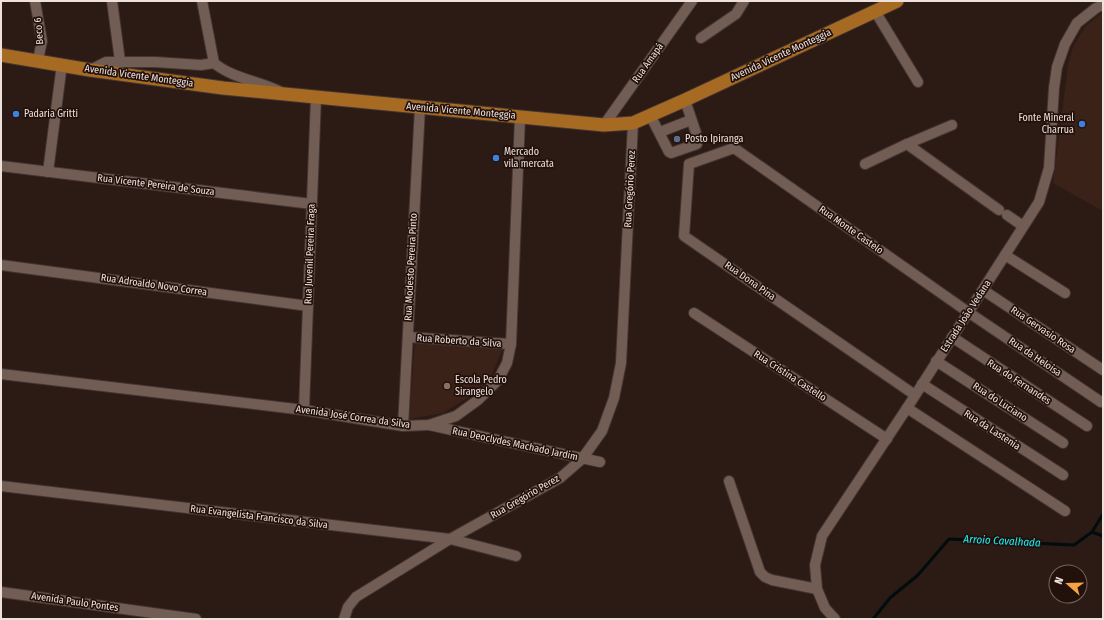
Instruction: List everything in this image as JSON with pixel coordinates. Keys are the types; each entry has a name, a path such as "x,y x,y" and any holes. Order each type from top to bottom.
{"main road":[{"name":"Avenida Vicente Monteggia","path":"1,55 62,64 90,70 223,88 604,125 633,123 897,1"}],"street":[{"name":"Beco 6","path":"35,1 42,41 38,60"},
{"path":"112,1 120,61"},
{"path":"202,1 214,63 223,70 267,85 284,94"},
{"name":"Rua Amapá","path":"604,125 692,1"},
{"path":"701,38 736,14 744,1"},
{"name":"Estrada João Vedana","path":"835,619 825,608 817,589 815,565 822,536 887,439 1038,202 1049,168 1054,88 1057,68 1063,50 1077,23 1096,8 1103,5"},
{"path":"875,11 918,82"},
{"path":"90,70 106,62 120,61 185,63 201,65 214,63"},
{"path":"48,172 62,64"},
{"name":"Rua Juvenil Pereira Fraga","path":"304,410 316,97"},
{"path":"650,115 671,153 697,144 698,139 685,100"},
{"name":"Rua Modesto Pereira Pinto","path":"403,426 420,107"},
{"name":"Avenida José Correa da Silva","path":"1,374 304,410 403,426 429,425 456,416 478,400 498,380 508,363 511,344 520,117"},
{"path":"660,132 691,120"},
{"name":"Rua Gregório Perez","path":"344,619 348,607 356,597 450,539 560,478 582,459 602,431 614,398 621,363 633,123"},
{"path":"865,164 952,125"},
{"path":"907,144 1023,226"},
{"name":"Rua Dona Pina","path":"734,148 689,164 684,236 915,395"},
{"name":"Rua Monte Castelo","path":"734,148 968,312"},
{"name":"Rua Vicente Pereira de Souza","path":"1,166 312,204"},
{"path":"1005,255 1065,293"},
{"name":"Rua Adroaldo Novo Correa","path":"1,265 308,306"},
{"name":"Rua Gervasio Rosa","path":"983,290 1103,370"},
{"name":"Rua da Heloisa","path":"968,312 1101,402"},
{"name":"Rua Cristina Castello","path":"694,313 887,439"},
{"name":"Rua Roberto da Silva","path":"408,337 511,344"},
{"name":"Rua do Fernandes","path":"952,337 1087,426"},
{"name":"Rua do Luciano","path":"936,361 1063,443"},
{"name":"Rua da Lastenia","path":"922,384 1063,475"},
{"path":"907,408 1065,511"},
{"name":"Rua Deoclydes Machado Jardim","path":"429,425 600,462"},
{"path":"729,481 760,572 765,577 772,580 817,589"},
{"name":"Rua Evangelista Francisco da Silva","path":"1,486 450,539 516,556"},
{"name":"Avenida Paulo Pontes","path":"1,592 171,617 196,619"}],"shaded area":[{"name":"Fonte Mineral Charrua","path":"1103,12 1103,211 1053,183 1068,65 1073,47 1085,27"},
{"name":"Escola Pedro Sirangelo","path":"415,341 503,348 491,377 474,394 443,413 409,419"}],"waterway":[{"name":"Arroio Cavalhada","path":"873,619 890,598 918,575 949,539 1074,545 1092,532 1103,514"},
{"path":"1092,532 1103,536"}],"place":[{"name":"Padaria Gritti","path":"16,114"},
{"name":"Fonte Mineral Charrua","path":"1082,124"},
{"name":"Posto Ipiranga","path":"677,139"},
{"name":"Mercado vila mercata","path":"496,158"},
{"name":"Escola Pedro Sirangelo","path":"447,386"}]}
